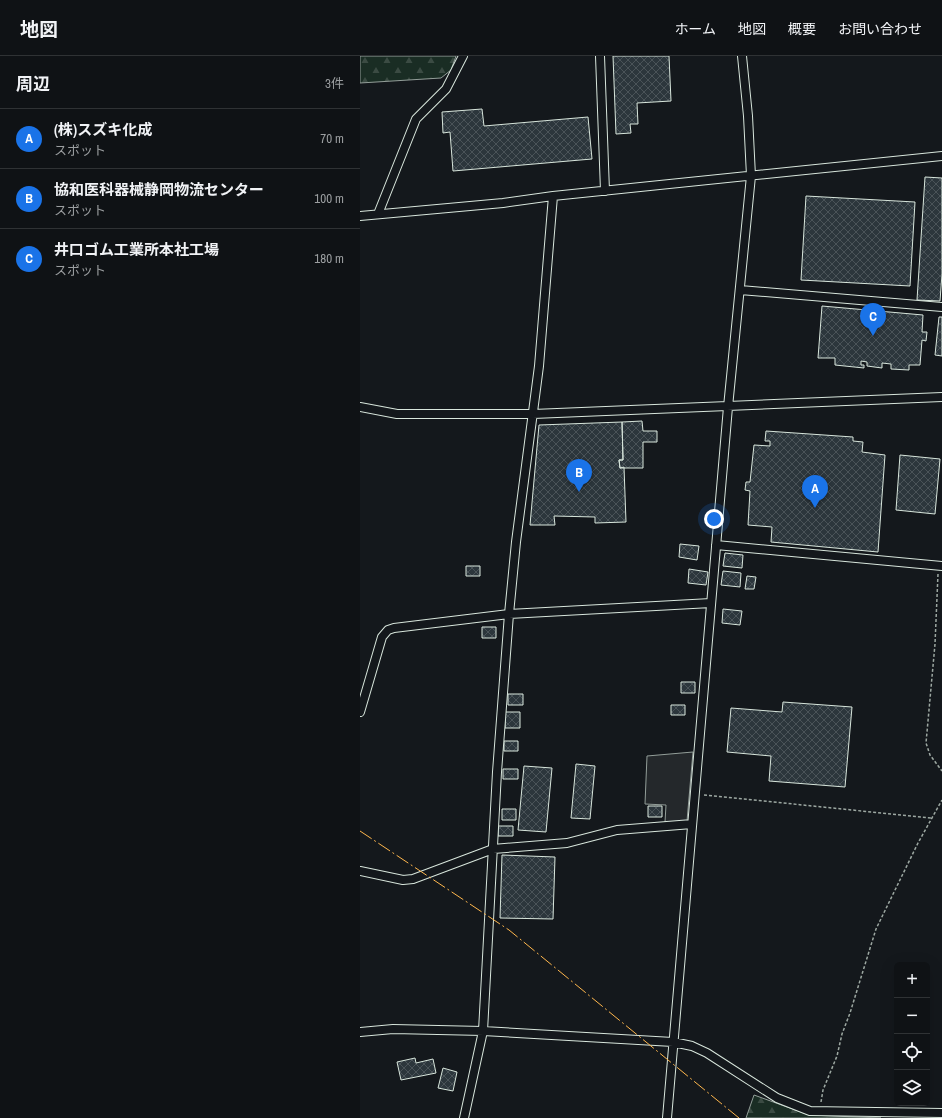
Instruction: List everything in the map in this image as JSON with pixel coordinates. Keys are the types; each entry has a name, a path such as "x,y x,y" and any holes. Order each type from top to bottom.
{"street":[{"path":"378,214 416,119 446,89 463,56"},
{"path":"600,56 605,191"},
{"path":"667,1118 728,407 751,176 748,116 742,56"},
{"path":"360,216 503,203 553,196 942,156"},
{"path":"464,1118 483,1031 496,772 509,614 516,542 539,366 553,196"},
{"path":"740,290 942,307"},
{"path":"360,407 396,414 533,414 942,397"},
{"path":"716,545 940,566"},
{"path":"360,712 382,637 388,630 399,626 509,614 711,603"},
{"path":"360,871 403,880 413,879 493,849 567,844 617,830 692,824"},
{"path":"360,1032 393,1029 483,1031 674,1042 692,1046 707,1053 777,1098 810,1111 942,1113"}],"path":[{"path":"940,566 926,743 930,755 942,771"},
{"path":"695,794 931,818"},
{"path":"821,1102 823,1090 837,1056 842,1034 850,1013 852,1002 876,928 931,818 942,800"}],"green space":[{"path":"360,56 456,56 451,70 441,78 360,83"},
{"path":"754,1095 809,1115 881,1118 746,1118"}],"shaded area":[{"path":"693,752 687,821 665,822 666,805 645,804 647,756"}],"building":[{"path":"613,56 669,56 671,101 637,103 638,124 630,124 631,133 616,134"},
{"path":"482,109 484,126 588,117 592,159 453,171 450,132 443,133 442,112"},
{"path":"925,177 942,178 942,274 940,301 917,300"},
{"path":"806,196 915,202 910,286 801,280"},
{"path":"822,306 923,315 922,332 927,332 926,341 922,340 920,365 909,365 909,370 891,369 891,364 882,363 882,368 867,366 867,362 861,361 861,365 864,365 864,368 835,365 835,358 818,358"},
{"path":"939,317 942,317 942,356 935,355"},
{"path":"642,421 643,431 657,431 657,442 643,442 643,468 620,468 619,460 623,460 622,422"},
{"path":"622,422 623,460 619,460 620,468 624,467 626,522 595,523 595,517 554,516 555,525 530,525 539,425"},
{"path":"766,431 853,437 853,441 863,442 862,452 885,455 878,552 771,542 772,527 748,525 750,491 745,490 746,482 750,482 754,445 770,446 770,441 765,441"},
{"path":"900,455 940,459 935,514 896,510"},
{"path":"680,544 699,546 697,560 679,557"},
{"path":"725,553 743,555 742,568 723,566"},
{"path":"466,566 480,566 480,576 466,576"},
{"path":"689,569 708,572 706,585 688,583"},
{"path":"723,571 741,573 740,587 721,585"},
{"path":"747,576 756,577 754,589 745,589"},
{"path":"723,609 742,611 740,625 722,623"},
{"path":"482,627 496,627 496,638 482,638"},
{"path":"681,682 695,682 695,693 681,693"},
{"path":"508,694 523,694 523,705 508,705"},
{"path":"783,702 852,707 845,787 769,781 771,756 727,752 731,708 782,712"},
{"path":"671,705 685,705 685,715 671,715"},
{"path":"505,712 520,712 520,728 505,728"},
{"path":"504,741 518,741 518,751 504,751"},
{"path":"576,764 595,766 590,819 571,818"},
{"path":"524,766 552,768 546,832 518,830"},
{"path":"503,769 518,769 518,779 503,779"},
{"path":"648,806 662,806 662,817 648,817"},
{"path":"502,809 516,809 516,820 502,820"},
{"path":"498,826 513,826 513,836 498,836"},
{"path":"502,855 555,857 553,919 500,918"},
{"path":"415,1058 416,1063 433,1059 436,1073 401,1080 397,1062"},
{"path":"443,1068 457,1072 453,1091 438,1088"}],"power":[{"path":"360,831 509,930 739,1118"}],"place":[{"name":"井口ゴム工業所本社工場","path":"873,336"},
{"name":"協和医科器械静岡物流センター","path":"579,492"},
{"name":"(株)スズキ化成","path":"815,508"}]}
